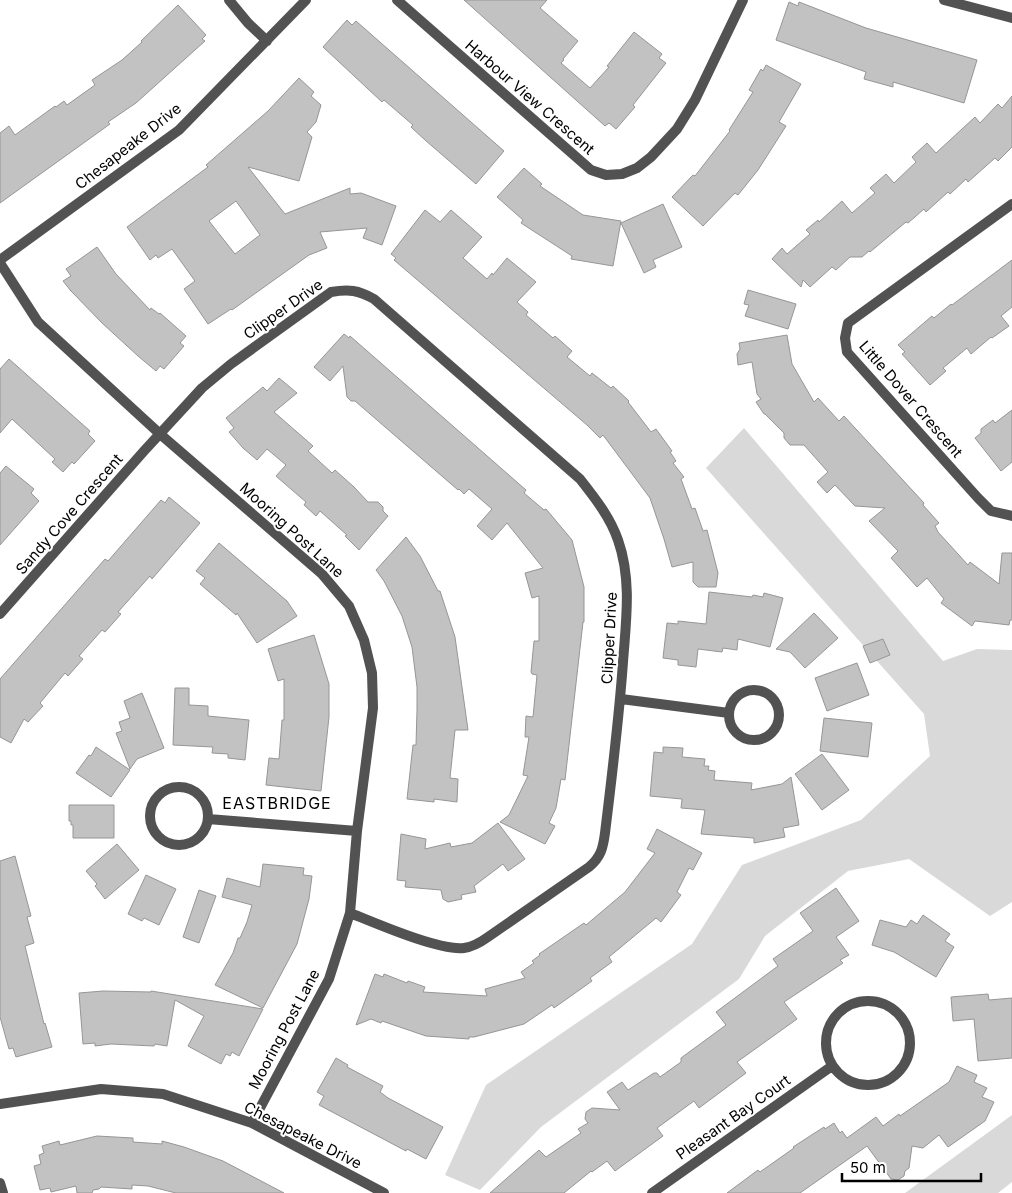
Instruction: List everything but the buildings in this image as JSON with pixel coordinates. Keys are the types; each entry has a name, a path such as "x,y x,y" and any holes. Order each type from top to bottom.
{"street":[{"path":"229,0 248,23 267,41"},
{"name":"Chesapeake Drive","path":"0,262 178,130 306,0"},
{"name":"Harbour View Crescent","path":"397,0 591,170 606,175 622,174 637,168 651,157 677,129 695,100 743,0"},
{"path":"944,0 1012,18"},
{"name":"Little Dover Crescent","path":"1012,204 848,323 845,338 847,352 978,498 991,511 1012,516"},
{"name":"Mooring Post Lane","path":"0,262 38,322 160,434 322,574 349,606 364,640 372,674 373,708 350,913 329,979 252,1123"},
{"name":"Clipper Drive","path":"160,434 209,382 324,296 331,292 346,290 361,292 374,299 580,479 595,497 607,516 618,540 627,586 627,606 621,699 602,851 598,860 476,945 464,948 440,945 350,913"},
{"name":"Sandy Cove Crescent","path":"0,614 160,434"},
{"path":"749,690 762,691 770,696 778,706 779,717 771,733 755,740 746,739 736,732 729,722 728,713 731,704 737,696 749,690"},
{"path":"621,699 728,713"},
{"path":"184,787 194,791 203,800 207,809 208,819 202,834 194,840 185,844 173,844 156,834 150,819 150,809 164,790 184,787"},
{"path":"208,819 358,831"},
{"path":"861,1001 872,1001 886,1005 898,1014 906,1026 909,1036 908,1053 903,1066 886,1081 872,1085 856,1083 842,1077 832,1066 826,1052 827,1031 833,1018 847,1006 861,1001"},
{"name":"Pleasant Bay Court","path":"652,1193 832,1066"},
{"name":"Chesapeake Drive","path":"0,1104 102,1089 164,1094 252,1123 384,1193"},
{"path":"0,1182 3,1193"}],"shaded area":[{"path":"744,428 943,661 977,649 1012,650 1012,902 990,916 909,859 848,871 765,936 739,979 541,1127 480,1190 445,1175 486,1085 692,944 742,865 861,820 930,756 924,714 706,468"},
{"path":"1012,1115 1012,1182 998,1193 905,1193"}],"district":[{"name":"EASTBRIDGE","path":"277,803"}]}
